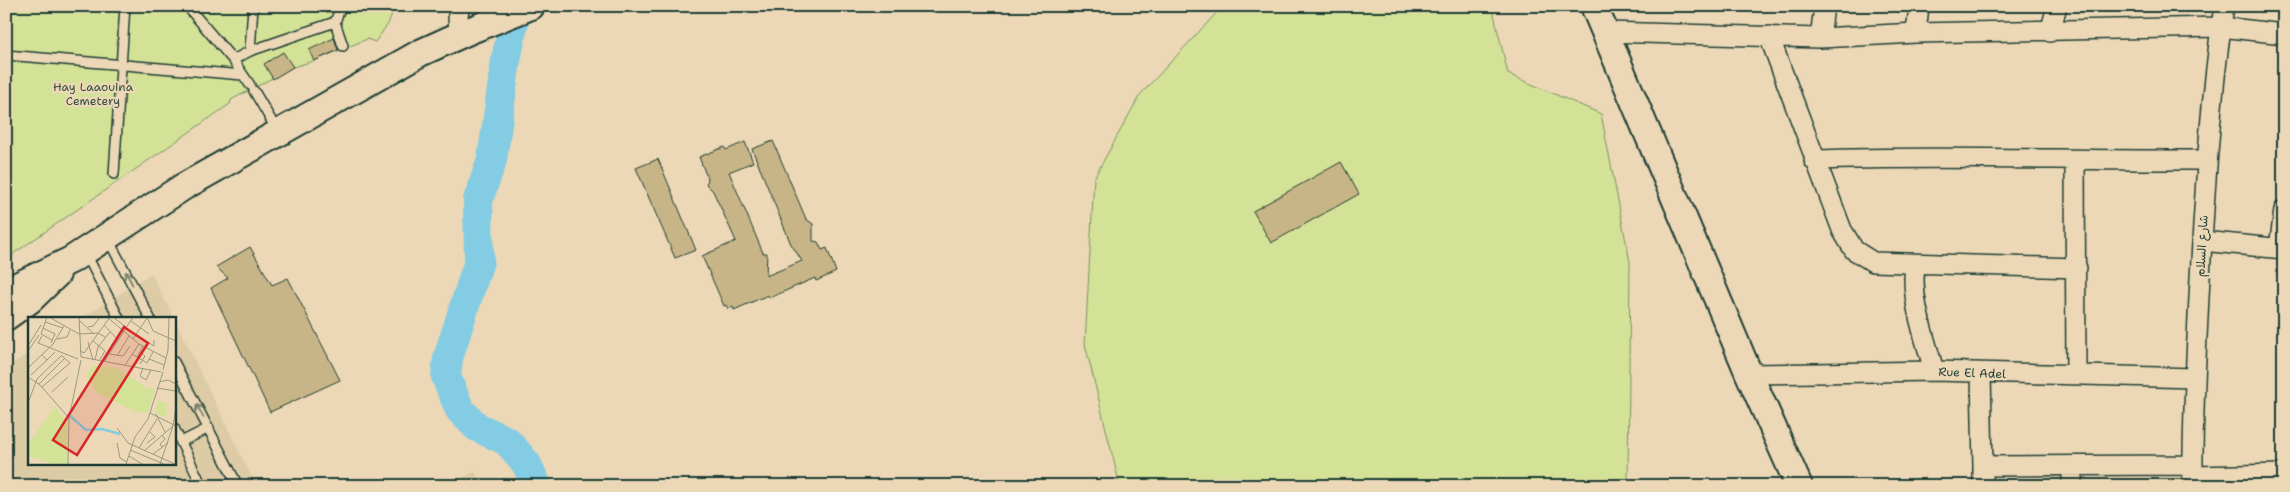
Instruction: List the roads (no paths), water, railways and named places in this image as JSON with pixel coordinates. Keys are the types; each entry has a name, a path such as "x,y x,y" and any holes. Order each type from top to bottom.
{"main road":[{"path":"6,293 18,285 78,256 183,187 420,53 465,32 531,6"},
{"path":"1594,6 1749,374 1799,486"},
{"path":"6,317 30,300 78,256"}],"street":[{"path":"460,6 465,32"},
{"path":"1820,38 1824,6"},
{"path":"1916,33 1919,6"},
{"path":"2050,32 2056,6"},
{"name":"شارع السلام","path":"2193,475 2195,378 2207,160 2224,6"},
{"path":"1606,32 1820,38 1916,33 2050,32 2221,27 2284,34"},
{"path":"1770,36 1814,160 1842,230 1854,250 1872,262 1915,265 2077,268"},
{"path":"1814,160 1913,156 2075,161 2207,160"},
{"path":"2075,161 2076,375"},
{"path":"2202,240 2281,248 2284,210"},
{"path":"1915,265 1913,279 1915,299 1934,371"},
{"name":"Rue El Adel","path":"1749,374 1934,371 1981,374 2195,378"},
{"path":"1981,374 1983,486"},
{"path":"1983,466 2072,466 2193,475 2284,474"},
{"path":"2072,466 2072,486"}],"lane":[{"path":"114,174 125,6"},
{"path":"187,6 233,60 278,132"},
{"path":"250,51 252,6"},
{"path":"341,6 336,22 343,46"},
{"path":"233,60 250,51 336,22"},
{"path":"6,55 243,75"},
{"path":"107,238 149,317"},
{"path":"78,256 118,317"},
{"path":"175,364 238,486"},
{"path":"181,442 209,428"},
{"path":"175,430 202,486"}],"waterway":[{"path":"517,6 506,60 492,160 478,200 479,261 448,358 446,377 460,410 477,427 507,441 526,463 537,486"}],"park label":[{"name":"Hay Laaouina Cemetery","path":"93,94"}]}
